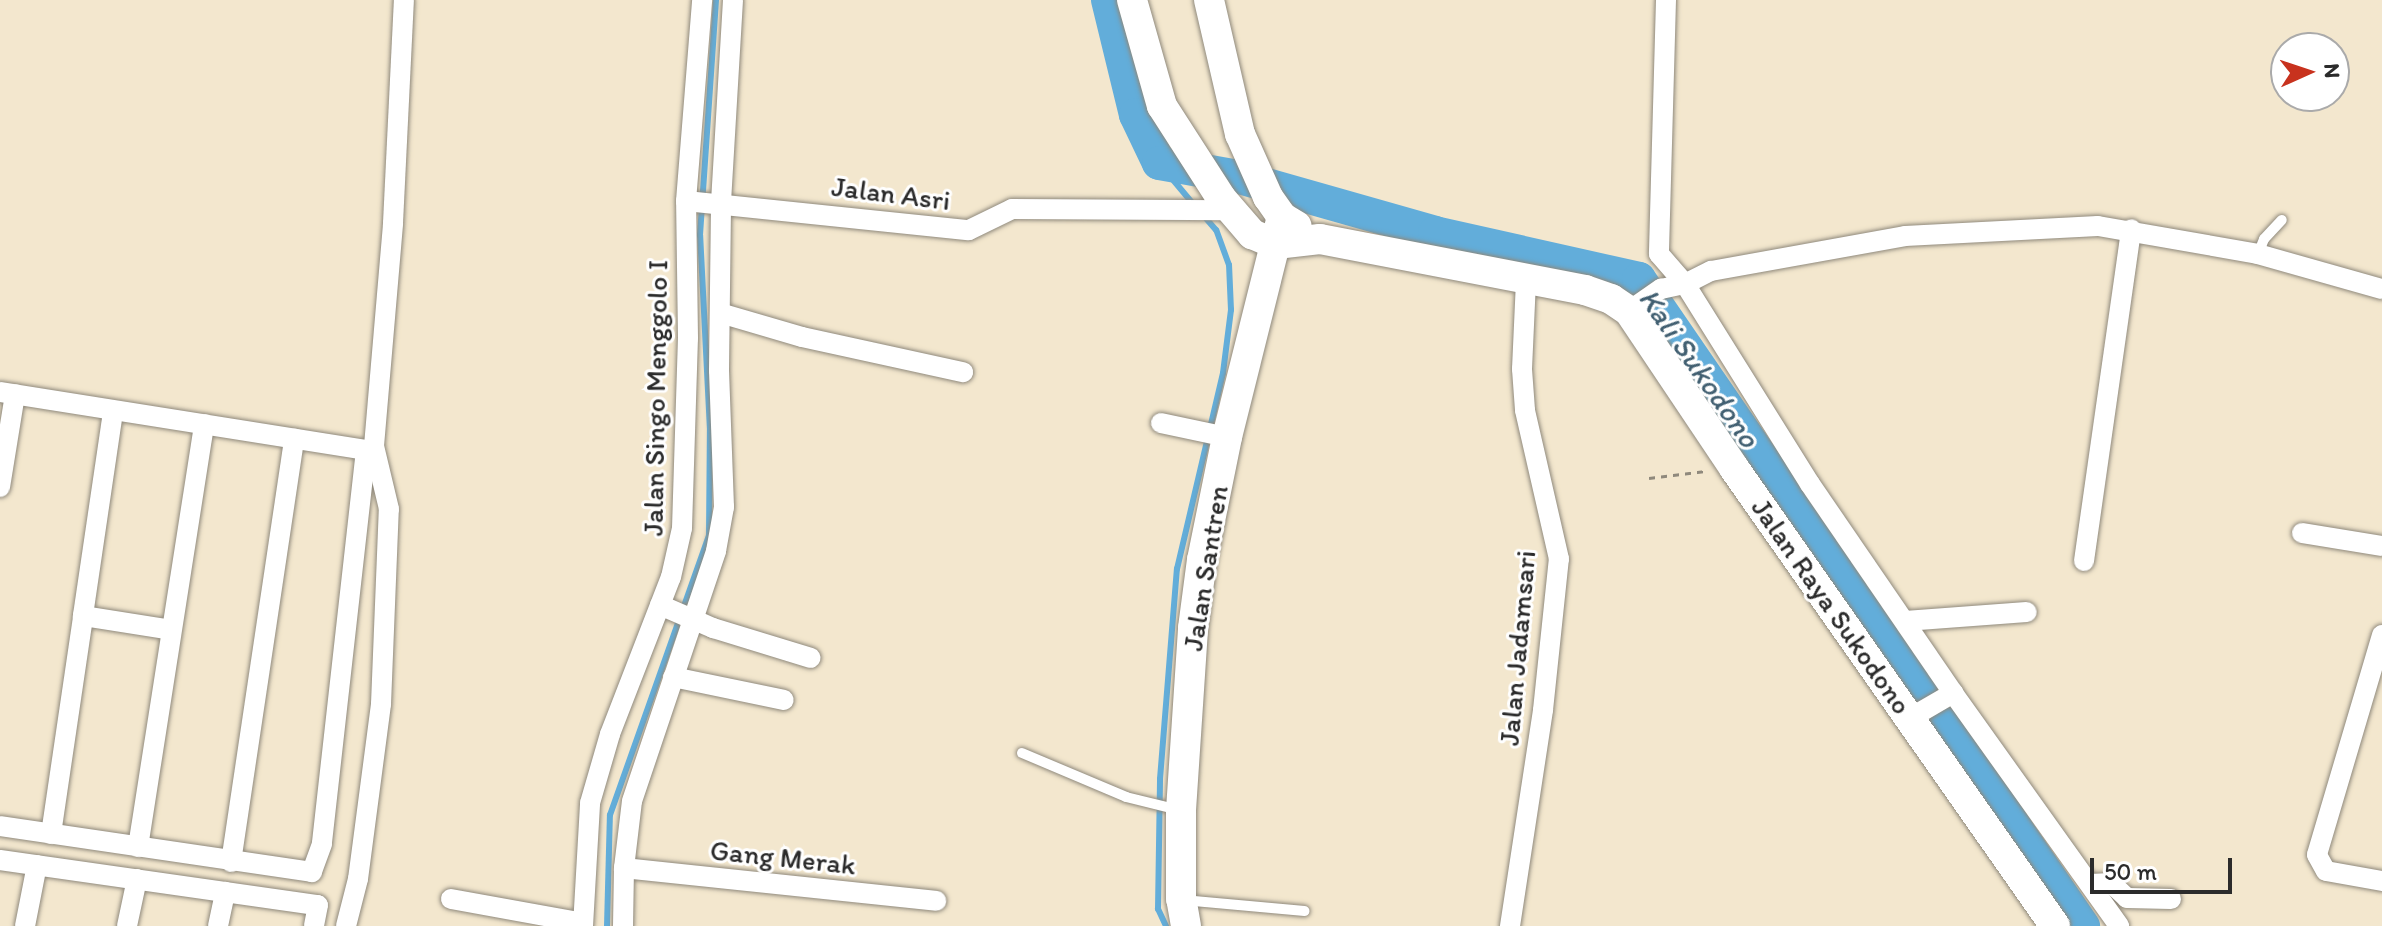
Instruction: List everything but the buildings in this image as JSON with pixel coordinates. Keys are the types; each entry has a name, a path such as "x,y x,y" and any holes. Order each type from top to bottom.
{"main road":[{"path":"1132,0 1162,106 1194,159 1212,207 1252,234 1275,219 1242,139 1209,0"},
{"path":"1194,159 1218,152 1242,139"},
{"name":"Jalan Raya Sukodono","path":"1275,219 1320,239 1585,290 1634,308 1734,468 1934,704 2055,926"},
{"name":"Jalan Santren","path":"1184,913 1169,808 1216,435 1275,219"}],"street":[{"path":"346,926 370,799 381,704 389,509 374,446 393,223 404,0"},
{"name":"Jalan Singo Menggolo I","path":"583,925 590,803 610,734 663,607 682,528 688,338 688,201 702,0"},
{"path":"623,926 624,868 632,801 689,618 721,533 724,507 718,202 733,0"},
{"path":"1666,0 1659,254 1685,284 1810,484 1905,621 1934,704 2091,884 2119,926"},
{"name":"Jalan Asri","path":"688,201 969,230 1012,209 1212,207"},
{"path":"1634,308 1661,289 1685,284 1711,271 1905,236 2098,226 2131,229 2258,254 2382,289"},
{"path":"2084,561 2131,229"},
{"name":"Jalan Jadamsari","path":"1510,926 1543,710 1559,559 1525,410 1522,369 1526,280"},
{"path":"720,313 832,344 963,372"},
{"path":"0,487 7,393 366,450 317,866 307,873 0,826"},
{"path":"51,834 113,412"},
{"path":"1161,423 1216,435"},
{"path":"138,847 204,424"},
{"path":"231,862 294,439"},
{"path":"2302,533 2382,546"},
{"path":"663,607 811,658"},
{"path":"1905,621 2027,612"},
{"path":"83,616 171,630"},
{"path":"2382,635 2317,855 2326,871 2382,881"},
{"path":"673,677 784,700"},
{"path":"0,860 318,905 314,926"},
{"path":"25,926 37,865"},
{"name":"Gang Merak","path":"624,868 936,901"},
{"path":"127,926 137,879"},
{"path":"2091,884 2111,883 2127,898 2171,899"},
{"path":"218,926 225,892"},
{"path":"451,899 583,925"}],"lane":[{"path":"2258,254 2264,239 2282,220"},
{"path":"1022,753 1169,808"},
{"path":"1184,913 1305,911"}],"path":[{"path":"1649,478 1710,471"}],"waterway":[{"path":"607,926 610,815 709,535 710,430 700,235 716,0"},
{"name":"Kali Sukodono","path":"1108,0 1136,115 1159,163 1239,177 1435,233 1639,279 2083,926"},
{"path":"1159,163 1194,205"},
{"path":"1166,926 1158,909 1160,779 1177,569 1223,373 1231,310 1229,265 1216,230 1202,214"}]}
